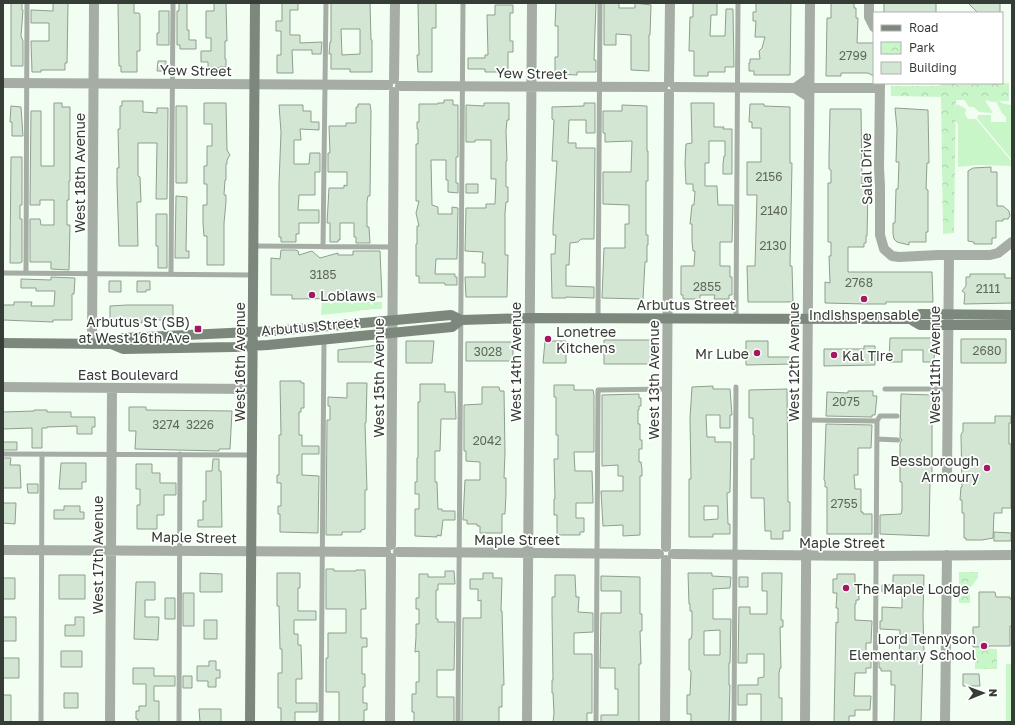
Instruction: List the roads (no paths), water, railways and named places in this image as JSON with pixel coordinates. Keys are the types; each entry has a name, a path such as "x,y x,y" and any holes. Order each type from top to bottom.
{"main road":[{"name":"West 16th Avenue","path":"250,722 255,3"},
{"name":"Arbutus Street","path":"111,344 123,338 253,332 451,315 461,320 530,318 910,319 920,314 1012,315"},
{"name":"Arbutus Street","path":"910,319 920,325 1012,325"},
{"name":"Arbutus Street","path":"3,343 111,344 123,349 253,346 452,327 461,320"}],"street":[{"name":"West 18th Avenue","path":"92,344 94,3"},
{"name":"West 15th Avenue","path":"390,722 395,3"},
{"name":"West 14th Avenue","path":"527,722 532,3"},
{"name":"West 13th Avenue","path":"665,722 670,3"},
{"name":"West 12th Avenue","path":"805,722 810,3"},
{"path":"869,3 869,18 873,25"},
{"name":"Yew Street","path":"3,83 795,88"},
{"path":"795,88 880,85"},
{"name":"Salal Drive","path":"880,85 880,235 884,249 892,256 899,257 949,255"},
{"path":"795,88 809,88"},
{"path":"949,255 990,255 998,253 1012,242"},
{"name":"West 11th Avenue","path":"947,476 949,255"},
{"name":"East Boulevard","path":"3,387 252,389"},
{"name":"West 17th Avenue","path":"110,722 112,388"},
{"name":"Maple Street","path":"3,550 459,553 528,552 806,556 1012,555"},
{"path":"945,722 947,555"}],"lane":[{"path":"26,273 27,3"},
{"path":"172,274 173,3"},
{"path":"323,247 326,3"},
{"path":"458,722 462,383 463,3"},
{"path":"598,318 600,3"},
{"path":"736,318 738,3"},
{"path":"253,246 393,247"},
{"path":"3,273 253,275"},
{"path":"321,722 324,340"},
{"path":"734,722 736,387"},
{"path":"885,388 948,389"},
{"path":"596,722 598,390 667,389"},
{"path":"875,722 877,421 880,416 897,416"},
{"path":"807,420 877,421"},
{"path":"877,439 898,440"},
{"path":"3,454 252,455"},
{"path":"41,722 42,454"},
{"path":"179,722 180,454"}],"place":[{"name":"Loblaws","path":"312,295"},
{"name":"Indishspensable","path":"864,299"},
{"name":"Arbutus St (SB) at West 16th Ave","path":"198,329"},
{"name":"Lonetree Kitchens","path":"548,339"},
{"name":"Mr Lube","path":"757,353"},
{"name":"Kal Tire","path":"834,355"},
{"name":"Bessborough Armoury","path":"987,468"},
{"name":"The Maple Lodge","path":"846,588"},
{"name":"Lord Tennyson Elementary School","path":"984,646"}]}
